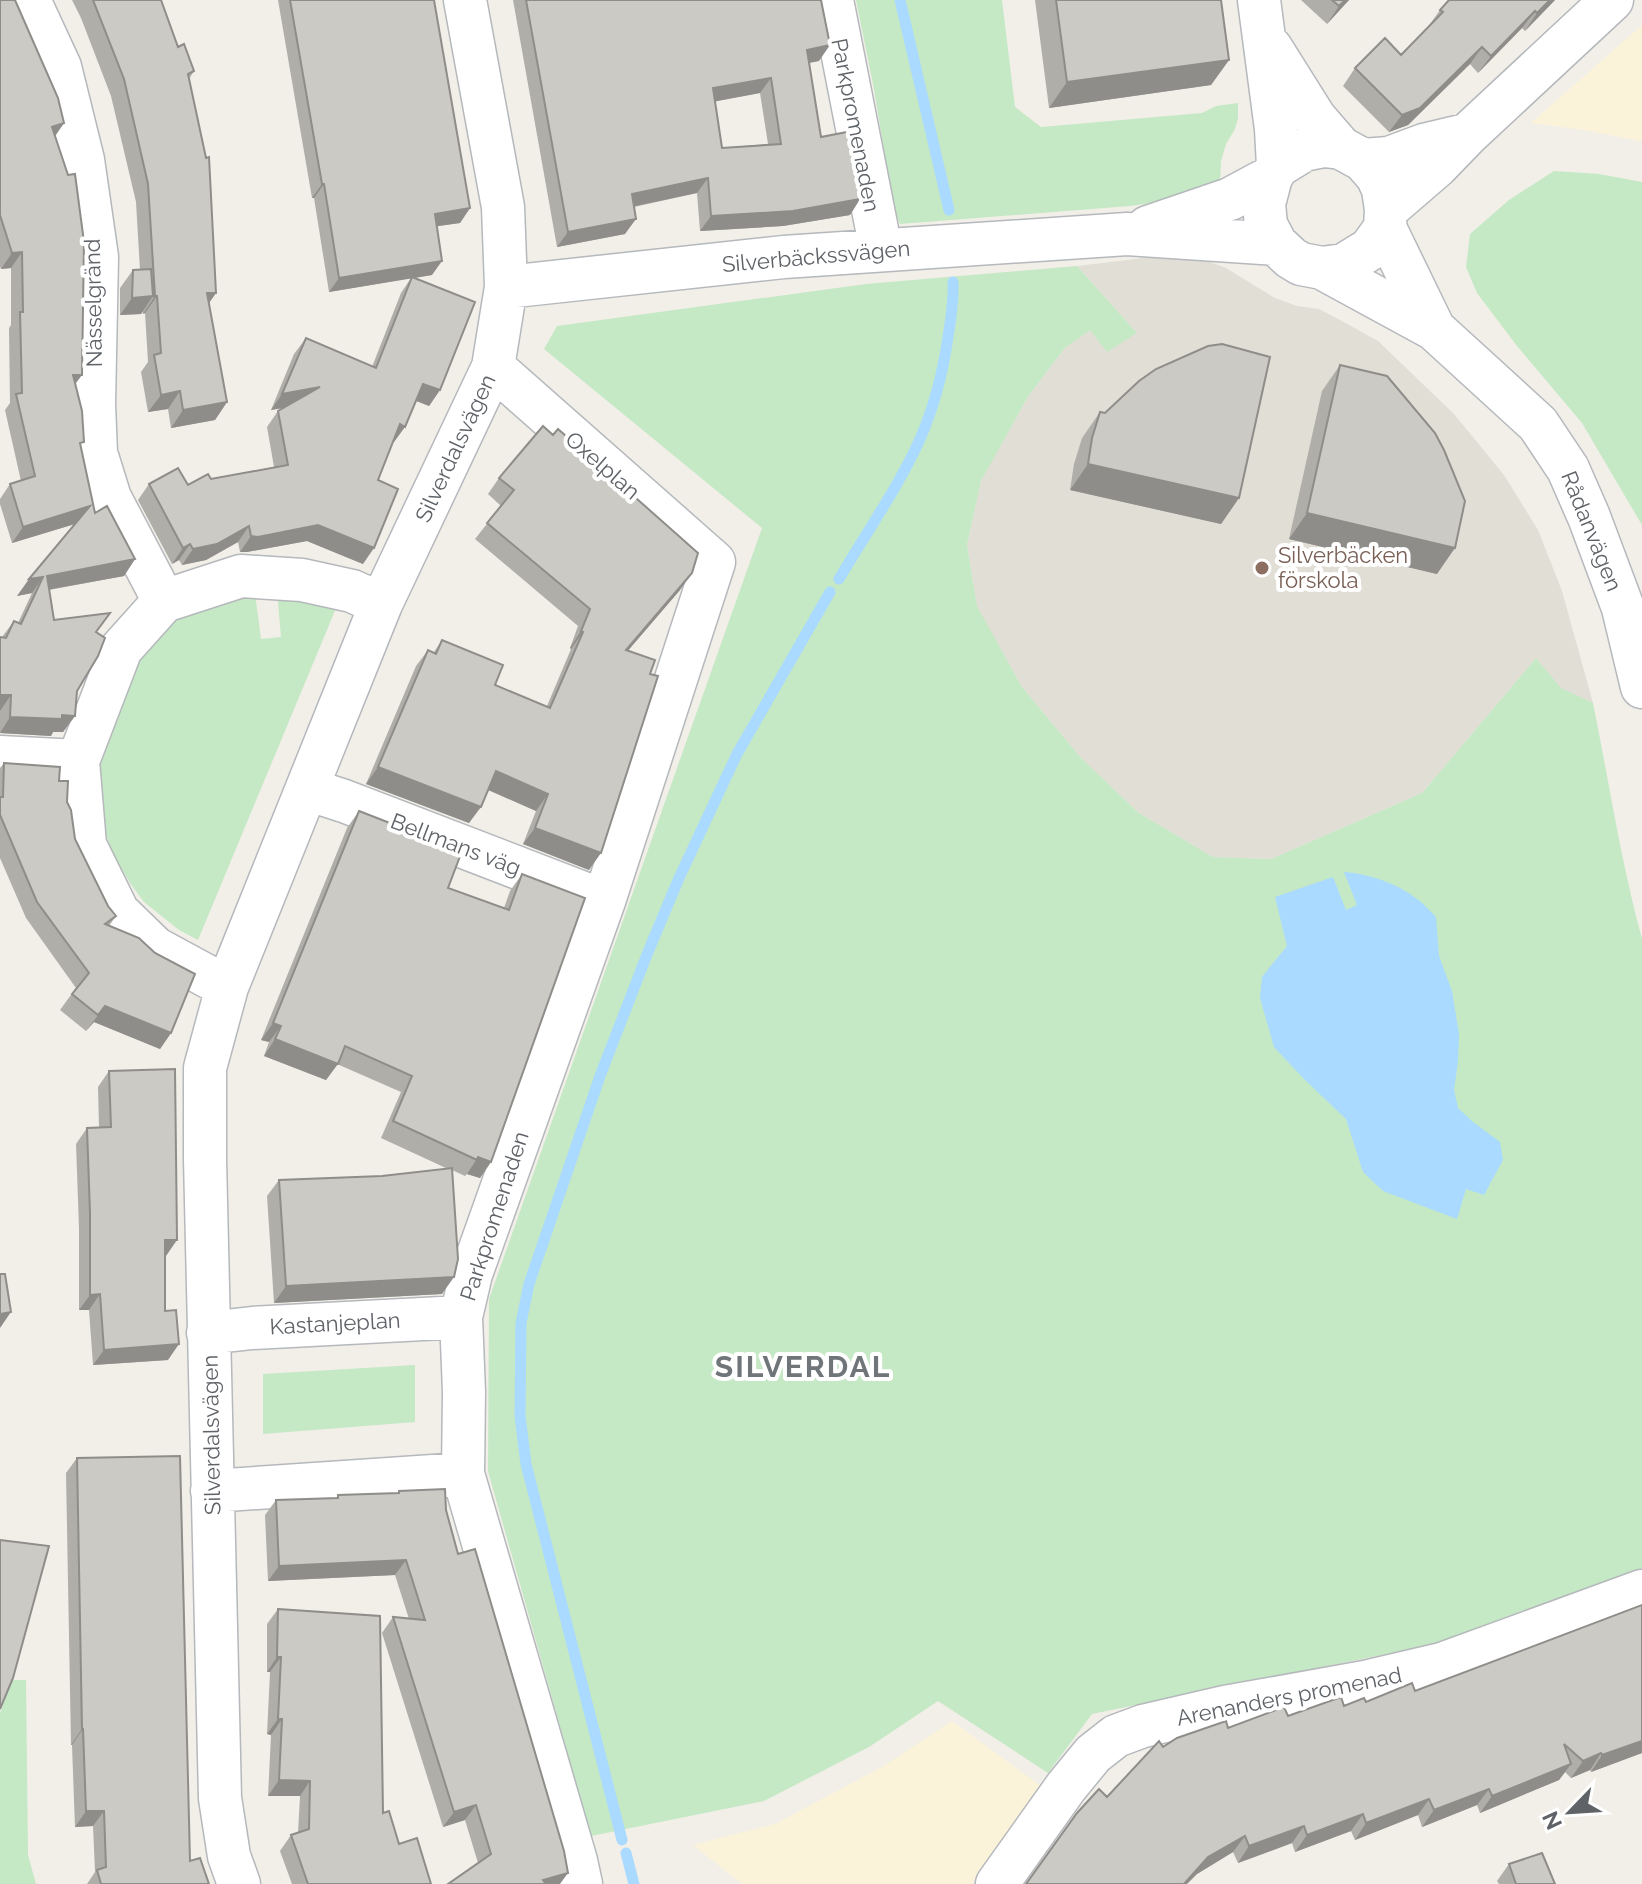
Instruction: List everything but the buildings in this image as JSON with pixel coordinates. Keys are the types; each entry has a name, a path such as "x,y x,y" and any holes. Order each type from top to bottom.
{"street":[{"name":"Nässelgränd","path":"29,0 60,67 83,160 97,257 96,453 110,498 164,601"},
{"name":"Silverdalsvägen","path":"239,1884 229,1856 220,1798 208,1333 205,1068 227,987 381,604 493,367 506,287 503,207 465,0"},
{"name":"Parkpromenaden","path":"832,0 881,250"},
{"path":"1322,268 1344,265 1370,249 1386,219 1467,135 1612,0"},
{"name":"Rådanvägen","path":"1262,18 1315,118 1377,176 1383,189 1386,219 1434,329"},
{"name":"Rådanvägen","path":"1262,18 1276,129 1275,172 1264,204 1266,225 1276,244 1301,264 1322,268 1434,329 1538,424 1568,469 1589,517 1623,608 1642,687"},
{"path":"1275,172 1304,150 1324,146 1352,154 1389,158 1424,145 1467,135"},
{"name":"Silverbäckssvägen","path":"1127,234 1230,199 1275,172"},
{"name":"Silverbäckssvägen","path":"506,287 784,257 1127,234 1276,244"},
{"name":"Oxelplan","path":"493,367 714,562"},
{"name":"Parkpromenaden","path":"581,1884 463,1474 461,1317 471,1274 604,901 714,562"},
{"path":"227,987 155,948 118,912 85,845 78,761 121,649 164,601 241,576 302,580 352,591 381,604"},
{"path":"0,757 78,761"},
{"name":"Bellmans väg","path":"307,789 604,901"},
{"name":"Kastanjeplan","path":"208,1333 461,1317"},
{"path":"212,1491 463,1474"},
{"name":"Arenanders promenad","path":"997,1884 1066,1787 1093,1754 1116,1736 1143,1726 1225,1707 1365,1682 1442,1664 1642,1591"}],"shaded area":[{"name":"Silverbäcken förskola","path":"1160,256 1194,256 1226,268 1275,298 1297,306 1319,309 1342,321 1378,341 1454,414 1504,475 1538,530 1562,591 1593,703 1561,689 1536,658 1422,793 1271,859 1213,857 1139,813 1081,758 1022,687 977,607 967,545 981,480 1029,395 1065,348 1090,329 1137,333 1077,266"}],"green space":[{"path":"856,0 1002,0 1015,107 1041,127 1202,113 1216,106 1238,103 1235,129 1221,161 1220,184 1173,200 1130,206 900,224 894,211"},
{"path":"1554,171 1599,174 1642,182 1642,525 1582,423 1477,293 1466,267 1470,234 1509,200"},
{"path":"1077,266 1137,333 1107,352 1090,330 1065,348 1029,395 981,481 967,545 977,606 1022,687 1081,758 1139,813 1213,857 1271,859 1422,793 1536,658 1561,688 1593,703 1621,851 1642,939 1642,1570 1445,1642 1092,1714 1048,1773 938,1701 869,1747 764,1801 591,1836 488,1471 489,1299 762,528 544,349 557,326 866,284"},
{"path":"277,591 339,601 198,940 179,930 144,902 114,856 105,832 95,776 115,687 166,627 187,614 255,593 261,639 281,637"},
{"path":"415,1365 415,1422 263,1434 263,1374"},
{"path":"12,1680 26,1680 28,1855 36,1884 0,1884 0,1713"}],"sand":[{"path":"1642,25 1642,140 1531,123"},
{"path":"952,1721 1041,1786 972,1884 742,1884 693,1845 775,1824 882,1767"}],"water":[{"path":"1344,872 1373,877 1401,888 1436,917 1439,956 1452,991 1459,1034 1454,1090 1458,1108 1500,1142 1503,1160 1484,1195 1466,1189 1457,1219 1383,1191 1363,1172 1346,1119 1274,1047 1260,998 1262,977 1287,946 1275,897 1333,877 1346,910 1357,905"}],"waterway":[{"path":"900,0 949,210"},
{"path":"839,579 902,475 925,427 943,363 952,310 953,282"},
{"path":"622,1840 526,1464 520,1416 521,1323 529,1284 600,1076 679,878 737,754 830,592"},
{"path":"626,1853 634,1884"}],"place":[{"name":"Silverbäcken förskola","path":"1262,568"}],"district":[{"name":"SILVERDAL","path":"803,1367"}]}
